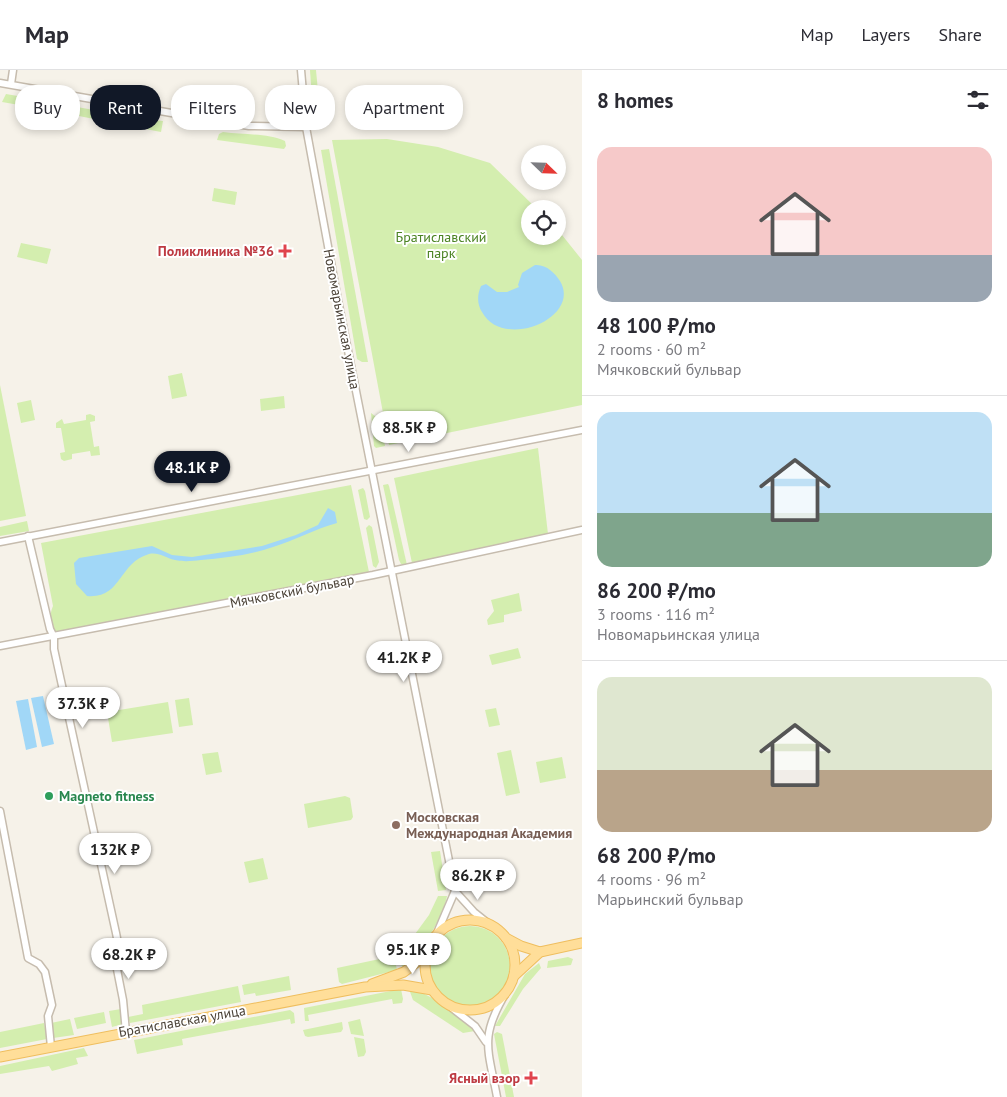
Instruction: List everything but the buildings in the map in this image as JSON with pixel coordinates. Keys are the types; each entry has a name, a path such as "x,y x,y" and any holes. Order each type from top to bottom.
{"main road":[{"path":"437,933 444,927 462,920 471,920 489,924 506,938 520,946 540,952 582,943"},
{"name":"Братиславская улица","path":"365,987 404,972 425,956 437,933"},
{"path":"506,938 515,960 514,976"},
{"path":"425,956 425,973 432,990 448,1005 458,1009 480,1009 495,1003 506,992 514,976 540,952"},
{"name":"Братиславская улица","path":"0,1057 365,987 406,985 432,990"}],"street":[{"path":"11,84 13,70"},
{"name":"Новомарьинская улица","path":"301,70 302,85"},
{"path":"0,82 218,122 265,126"},
{"name":"Новомарьинская улица","path":"307,130 455,891"},
{"path":"0,542 226,497 372,472 582,430"},
{"name":"Мячковский бульвар","path":"0,646 392,571 582,530"},
{"path":"28,536 31,550 35,557 50,629 54,637 54,649 117,938 113,949 123,1000 126,1032"},
{"path":"0,811 28,958 39,964 45,972 52,1004 48,1016 51,1047"},
{"path":"437,933 455,891 469,907 489,924"},
{"path":"498,1097 487,1044 491,1021 506,992"},
{"path":"448,1005 475,1026 487,1044"}],"green space":[{"path":"310,70 316,70 317,85 311,85"},
{"path":"6,94 15,96 15,104 2,102"},
{"path":"80,108 90,109 90,118 80,116"},
{"path":"161,121 163,121 161,132 151,130 161,130"},
{"path":"223,132 278,138 285,141 286,146 284,149 217,140 219,134"},
{"name":"Братиславский парк","path":"387,139 438,147 490,163 528,200 521,200 521,245 566,245 566,240 582,260 582,405 389,445 332,140"},
{"path":"329,149 368,362 362,362 357,359 321,150"},
{"path":"214,188 237,192 235,205 212,201"},
{"path":"21,243 51,249 47,264 17,257"},
{"path":"182,373 187,396 172,399 168,376"},
{"path":"0,385 26,516 0,521"},
{"path":"284,396 285,408 261,411 260,399"},
{"path":"31,400 35,420 21,423 17,403"},
{"path":"371,413 380,420 385,446 376,448 374,446"},
{"path":"86,415 95,416 95,421 90,422 94,447 99,446 100,455 91,456 90,451 72,454 72,459 64,461 61,459 60,453 65,452 61,428 56,428 56,423 62,419 64,424 86,420"},
{"path":"538,448 548,534 412,563 394,478"},
{"path":"388,484 407,565 401,564 399,560 383,485"},
{"path":"351,485 369,572 56,633 52,627 51,613 53,606 41,543"},
{"path":"363,488 370,517 367,520 364,519 358,490"},
{"path":"27,521 29,531 0,536 0,527"},
{"path":"369,525 372,527 379,562 376,568 373,566 366,528"},
{"path":"519,593 522,611 504,615 504,622 488,625 487,620 494,611 491,600"},
{"path":"518,648 521,658 492,665 489,655"},
{"path":"189,698 193,725 179,727 175,700"},
{"path":"168,702 173,733 112,742 107,712"},
{"path":"496,708 500,725 489,727 485,710"},
{"path":"511,750 520,793 506,796 497,753"},
{"path":"218,752 222,772 206,775 202,754"},
{"path":"562,757 566,778 540,783 536,762"},
{"path":"345,796 350,798 353,817 351,820 308,828 304,804"},
{"path":"440,851 446,890 438,891 431,852"},
{"path":"263,858 268,879 249,883 244,862"},
{"path":"438,896 447,896 436,925 416,954 402,967 399,956 429,915"},
{"path":"470,926 485,929 498,938 507,951 510,966 507,981 498,994 485,1003 470,1006 455,1003 442,994 433,981 430,966 433,951 442,938 455,929"},
{"path":"394,956 397,970 342,984 339,982 337,968"},
{"path":"568,957 573,959 571,965 547,968 548,961"},
{"path":"539,963 541,968 523,989 500,1026 495,1026 525,974"},
{"path":"289,976 291,990 256,996 255,993 244,995 242,985"},
{"path":"238,986 241,1002 130,1023 128,1017 143,1014 142,1005"},
{"path":"401,989 402,1003 393,1004 392,999 308,1015 309,1021 305,1021 304,1008"},
{"path":"409,989 435,1000 462,1019 475,1031 463,1033 413,1000"},
{"path":"121,1009 123,1024 112,1027 109,1011"},
{"path":"290,1010 294,1013 295,1023 291,1024 290,1019 182,1039 183,1045 137,1054 134,1040"},
{"path":"104,1012 106,1023 77,1029 74,1018"},
{"path":"70,1019 74,1035 53,1038 51,1023"},
{"path":"360,1019 364,1036 351,1034 348,1022"},
{"path":"342,1022 343,1029 341,1032 308,1037 305,1036 303,1030"},
{"path":"44,1023 47,1039 0,1048 0,1032"},
{"path":"497,1032 502,1034 514,1097 506,1097 494,1034"},
{"path":"354,1037 364,1039 366,1052 364,1056 358,1057"},
{"path":"84,1048 88,1056 76,1058 78,1064 52,1071 49,1066 0,1074 0,1066"}],"water":[{"path":"535,265 543,266 550,270 560,281 564,295 560,307 551,317 537,325 522,329 506,329 492,323 482,312 478,303 481,286 486,284 497,292 507,292 519,287 522,273"},
{"path":"328,508 335,512 337,523 264,550 228,557 188,561 149,554 131,565 107,592 87,596 76,584 74,563 79,558 152,546 172,555 192,557 262,546 296,535 318,525"},
{"path":"43,696 54,744 42,747 31,698"},
{"path":"28,699 37,747 26,750 16,701"}],"place":[{"name":"Поликлиника №36","path":"285,251"},
{"name":"Magneto fitness","path":"49,796"},
{"name":"Московская Международная Академия","path":"396,825"},
{"name":"Ясный взор","path":"531,1078"}]}
